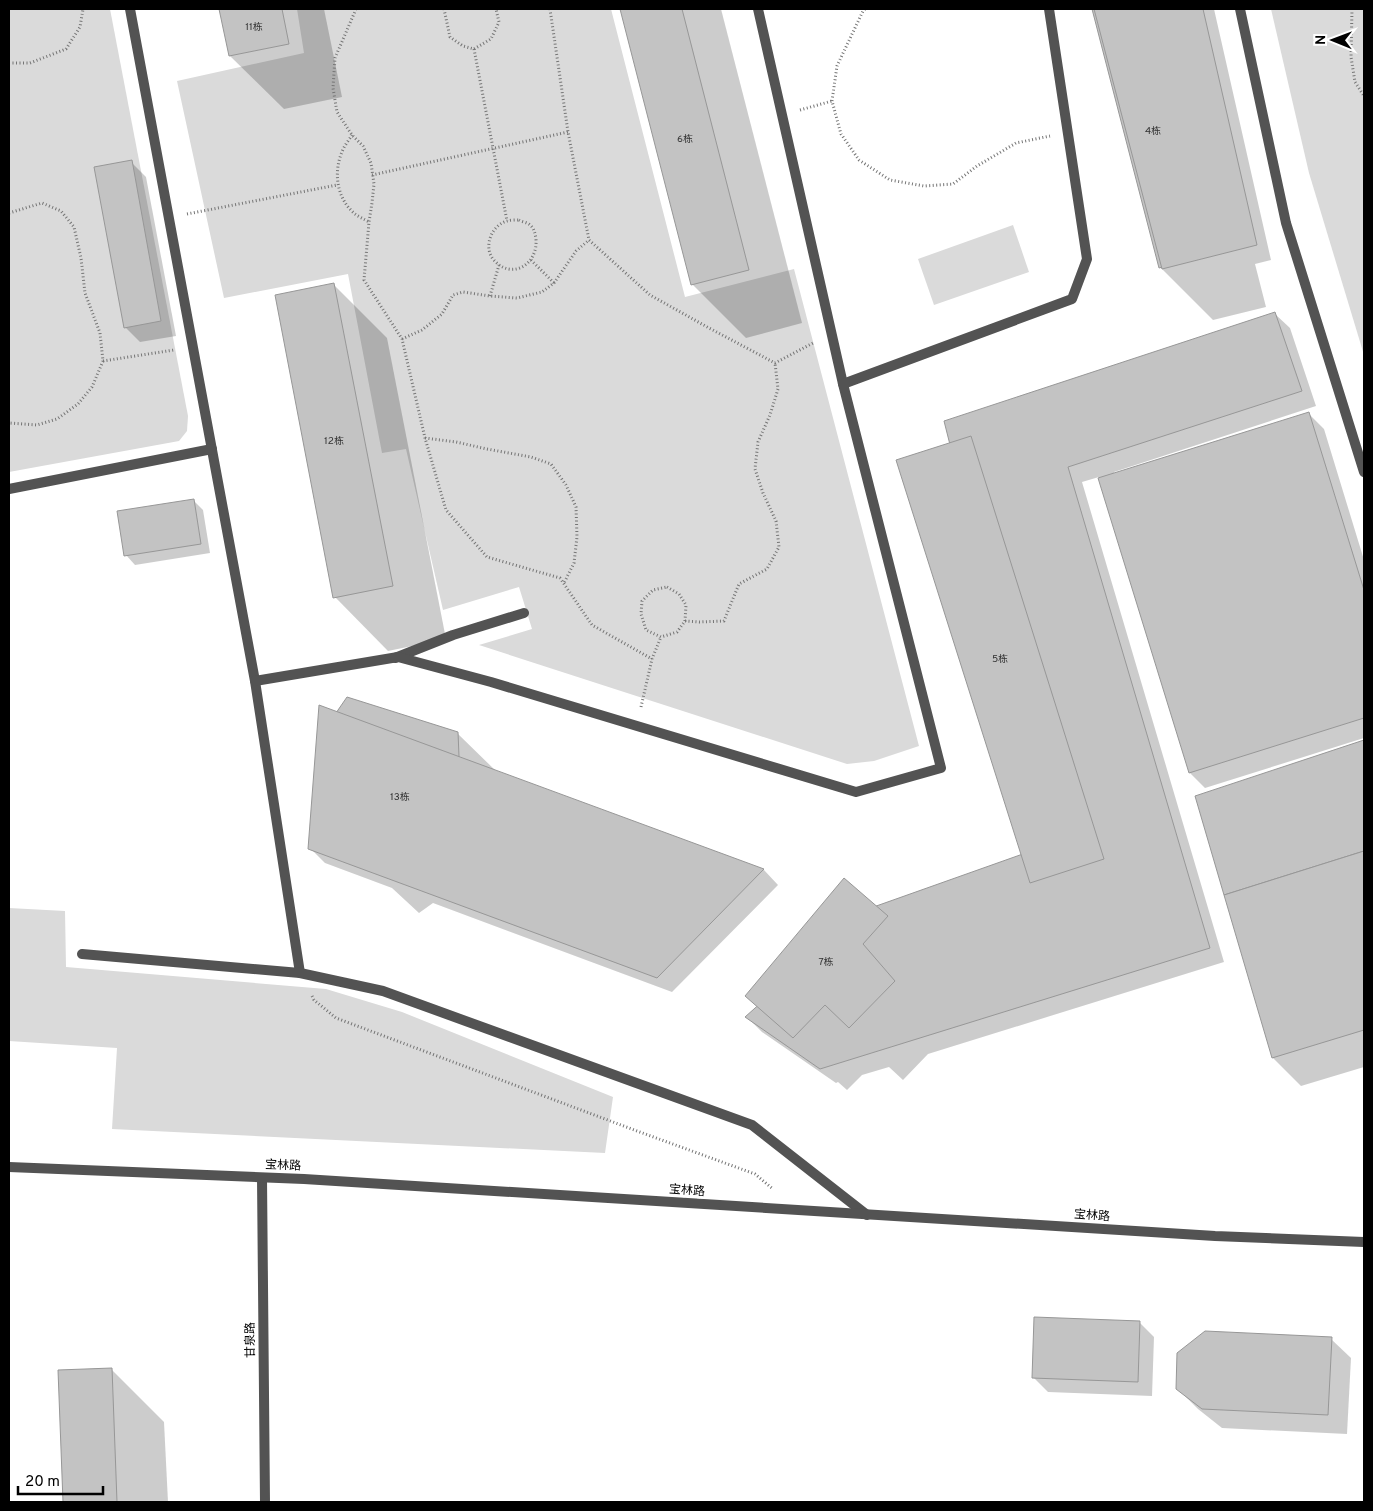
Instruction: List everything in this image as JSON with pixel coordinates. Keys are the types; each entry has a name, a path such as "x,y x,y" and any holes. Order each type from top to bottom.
{"street":[{"path":"130,9 255,681 300,973"},
{"path":"255,681 398,657 491,682 856,792 941,768 844,384 758,9"},
{"path":"844,384 1072,299 1086,259 1049,9"},
{"path":"1240,9 1286,223 1364,472"},
{"path":"9,489 212,449"},
{"path":"394,658 453,635 524,612"},
{"path":"82,954 300,973 383,991 752,1125 867,1215"},
{"name":"宝林路","path":"9,1167 262,1178 1215,1236 1364,1242"},
{"name":"甘泉路","path":"262,1178 265,1502"}],"path":[{"path":"9,64 30,63 66,49 80,27 82,9"},
{"path":"356,9 335,58 333,88 337,112 352,135 362,146 371,163 374,184 364,280 402,339 425,438 446,510 487,557 560,578 592,624 652,659"},
{"path":"444,9 450,38 463,46 474,49 491,39 499,22 496,9"},
{"path":"550,9 568,132 589,240 650,295 775,363"},
{"path":"865,9 837,66 832,101 841,134 859,160 890,180 924,186 953,184 977,166 1016,143 1068,133"},
{"path":"1352,9 1351,57 1355,82 1364,96"},
{"path":"474,49 507,221"},
{"path":"783,115 832,101"},
{"path":"372,175 568,132"},
{"path":"352,135 342,151 337,169 337,185 345,203 356,214 369,222"},
{"path":"169,217 337,185"},
{"path":"9,213 42,203 61,211 74,227 81,258 85,292 100,333 103,361 92,387 78,404 57,419 37,425 9,423"},
{"path":"519,220 529,224 535,232 536,247 531,260 523,267 511,269 499,265 490,254 489,239 496,228 507,221 519,220"},
{"path":"402,339 422,330 442,314 453,295 463,292 517,298 542,292 554,283 576,252 589,240"},
{"path":"531,260 554,283"},
{"path":"490,296 499,265"},
{"path":"775,363 832,332"},
{"path":"103,361 193,347"},
{"path":"686,620 699,622 724,621 739,584 767,569 779,547 776,521 762,492 755,469 758,442 770,415 778,389 775,363"},
{"path":"425,438 456,442 531,457 551,464 566,485 576,507 577,537 574,562 563,584"},
{"path":"667,587 679,594 686,605 686,620 677,632 661,636 646,630 641,614 642,601 653,590 667,587"},
{"path":"636,727 652,659 661,636"},
{"path":"300,973 314,1000 336,1018 755,1174 798,1210"}],"shaded area":[{"path":"9,9 110,9 188,416 187,431 179,441 9,472"},
{"path":"297,9 611,9 685,297 794,269 919,746 874,761 847,764 479,645 532,629 519,587 443,610 406,449 382,453 348,274 224,298 177,81 304,53"},
{"path":"1271,9 1364,9 1364,355 1309,173"},
{"path":"1013,225 1029,272 934,305 918,259"},
{"path":"9,908 65,911 66,967 326,989 402,1012 613,1097 605,1153 112,1129 117,1048 9,1041"}],"building":[{"path":"219,9 282,9 289,44 229,56"},
{"path":"620,9 682,9 749,270 691,285"},
{"path":"1092,9 1151,9 1214,253 1159,268"},
{"path":"1094,9 1203,9 1257,245 1162,269"},
{"path":"132,160 161,321 124,328 94,167"},
{"path":"334,283 393,586 333,598 275,295"},
{"path":"1275,312 1302,391 1068,467 1210,948 820,1069 745,1017 865,910 1051,844 944,421"},
{"path":"1309,412 1364,590 1364,718 1189,773 1098,478"},
{"path":"971,436 1104,859 1030,883 896,460"},
{"path":"194,499 201,544 124,556 117,511"},
{"path":"347,697 458,732 462,830 411,828 365,861 321,819 360,774 327,726"},
{"path":"319,705 764,869 657,978 308,849"},
{"path":"1364,740 1364,851 1224,895 1195,796"},
{"path":"1364,851 1364,1030 1272,1058 1224,895"},
{"path":"844,878 888,916 863,944 895,981 849,1028 825,1005 793,1038 745,996"},
{"path":"1034,1317 1140,1321 1138,1382 1032,1378"},
{"path":"1205,1331 1332,1337 1328,1415 1202,1409 1176,1389 1177,1353"},
{"path":"112,1368 117,1502 63,1502 58,1370"}]}
